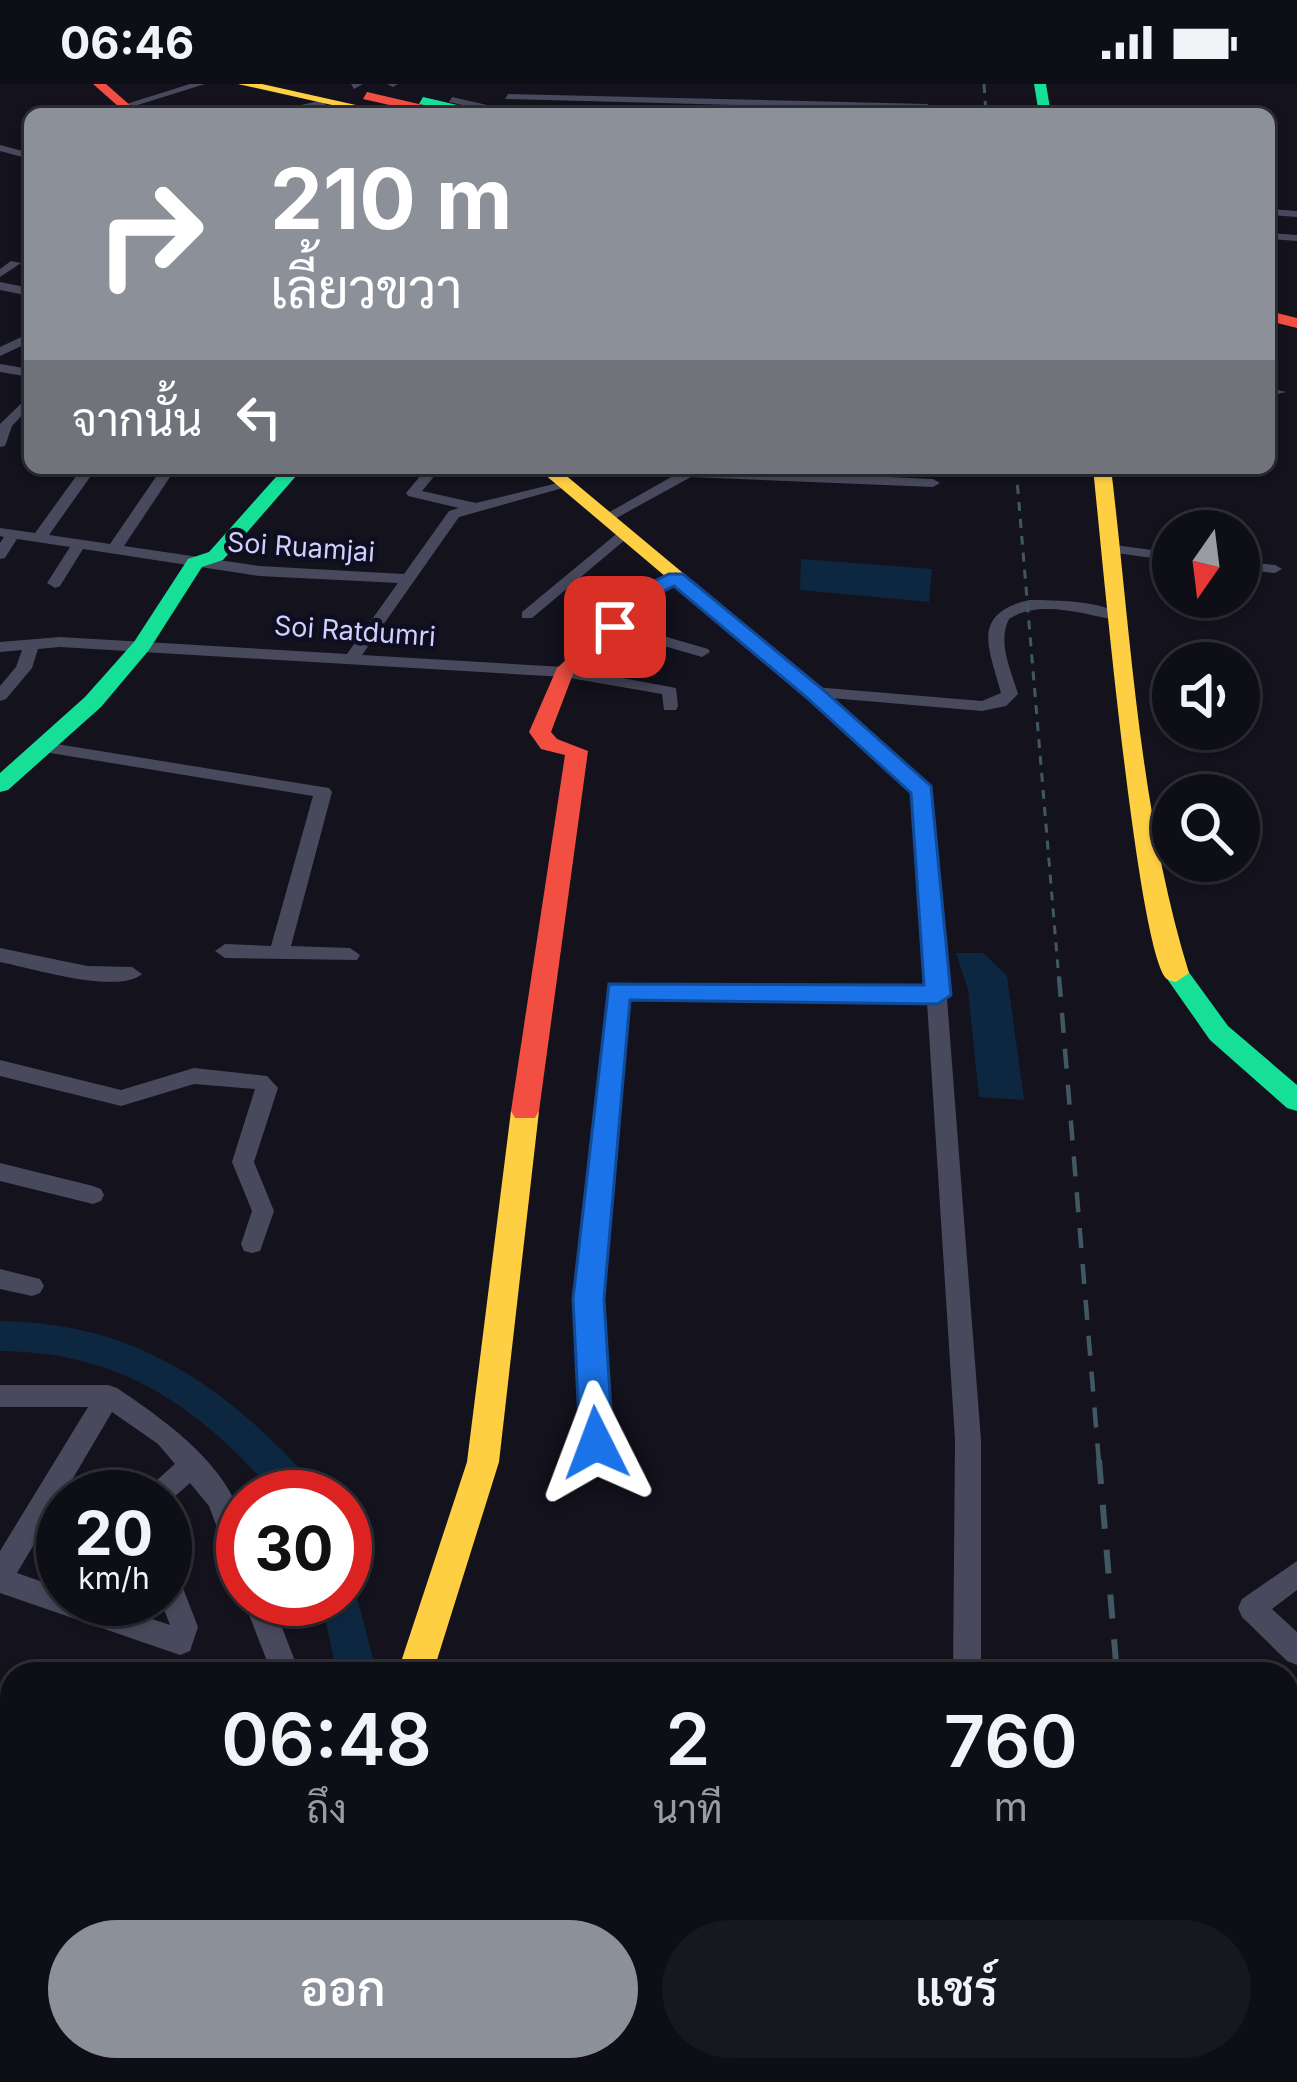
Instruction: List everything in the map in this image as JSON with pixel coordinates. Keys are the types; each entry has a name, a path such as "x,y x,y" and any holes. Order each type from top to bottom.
{"main road":[{"path":"99,84 127,108"},
{"path":"244,84 446,108"},
{"path":"273,84 370,108"},
{"path":"344,97 446,108"},
{"path":"344,97 376,108"},
{"path":"0,785 44,747 142,646 195,563 216,556 290,474"},
{"path":"1102,474 1132,753 1166,946 1180,983 1200,1009 1230,1044 1297,1101"},
{"path":"556,475 814,692"},
{"path":"419,1662 483,1462 538,1007 578,751 540,738 564,672 655,588 676,578"}],"street":[{"path":"134,108 200,84"},
{"path":"446,108 464,84"},
{"path":"294,108 344,97"},
{"path":"501,108 514,98 927,107"},
{"path":"0,274 16,263"},
{"path":"0,443 6,425 24,406"},
{"path":"6,425 24,425"},
{"path":"39,538 85,474"},
{"path":"115,548 165,474"},
{"path":"429,474 412,494 477,508"},
{"path":"527,615 615,526 690,474"},
{"path":"740,474 933,483"},
{"path":"352,657 454,514 556,475"},
{"path":"0,555 6,533"},
{"name":"Soi Ruamjai","path":"6,533 195,563 404,579"},
{"path":"55,583 80,544"},
{"path":"1108,548 1152,554"},
{"path":"1260,567 1275,569"},
{"path":"814,692 982,706 1000,703 1010,694 995,632 1001,615 1016,605 1044,604 1116,615"},
{"path":"615,627 702,652"},
{"path":"1,693 24,668 32,642"},
{"name":"Soi Ratdumri","path":"0,647 32,642 142,646 564,672 670,691 670,706"},
{"path":"814,692 922,791 968,1440 967,1662"},
{"path":"44,747 323,792 280,950"},
{"path":"225,951 350,955"},
{"path":"0,956 87,973 132,974"},
{"path":"596,1443 589,1299 618,990 938,995"},
{"path":"0,1068 122,1098 194,1076 260,1082 267,1088 266,1101 243,1162 263,1211 252,1244"},
{"path":"0,1172 93,1195"},
{"path":"0,1279 32,1286"},
{"path":"0,1396 108,1396 167,1436 216,1494"},
{"path":"36,1591 0,1578 108,1396"},
{"path":"187,1470 191,1466"},
{"path":"1297,1574 1252,1608 1297,1652"},
{"path":"135,1626 180,1642 184,1626"},
{"path":"267,1626 281,1662"}],"water":[{"path":"801,559 932,569 929,602 800,590"},
{"path":"956,953 983,953 1007,976 1024,1100 979,1097 968,990"}],"waterway":[{"path":"0,1336 46,1337 131,1359 206,1404 277,1470"},
{"path":"346,1626 354,1662"}],"railway":[{"path":"984,84 986,108"},
{"path":"1017,474 1059,980"},
{"path":"1059,977 1099,1463"},
{"path":"1099,1460 1116,1662"}],"traffic: fast":[{"path":"1040,84 1044,108"},
{"path":"423,101 453,108"},
{"path":"0,785 93,702 142,646 195,563 216,556 289,474"},
{"path":"1176,973 1219,1033 1297,1101"}],"traffic: slow":[{"path":"244,84 361,108"},
{"path":"553,474 814,692"},
{"path":"1103,474 1134,756 1160,919 1176,973"},
{"path":"419,1662 483,1462 525,1111"}],"traffic: jam":[{"path":"99,84 127,108"},
{"path":"367,96 419,108"},
{"path":"1275,318 1297,323"},
{"path":"525,1111 577,751 549,744 540,732 564,672 655,588 676,578"}],"route":[{"path":"596,1443 589,1299 618,990 938,995 922,791 814,692 676,578 655,588 615,627"}]}
